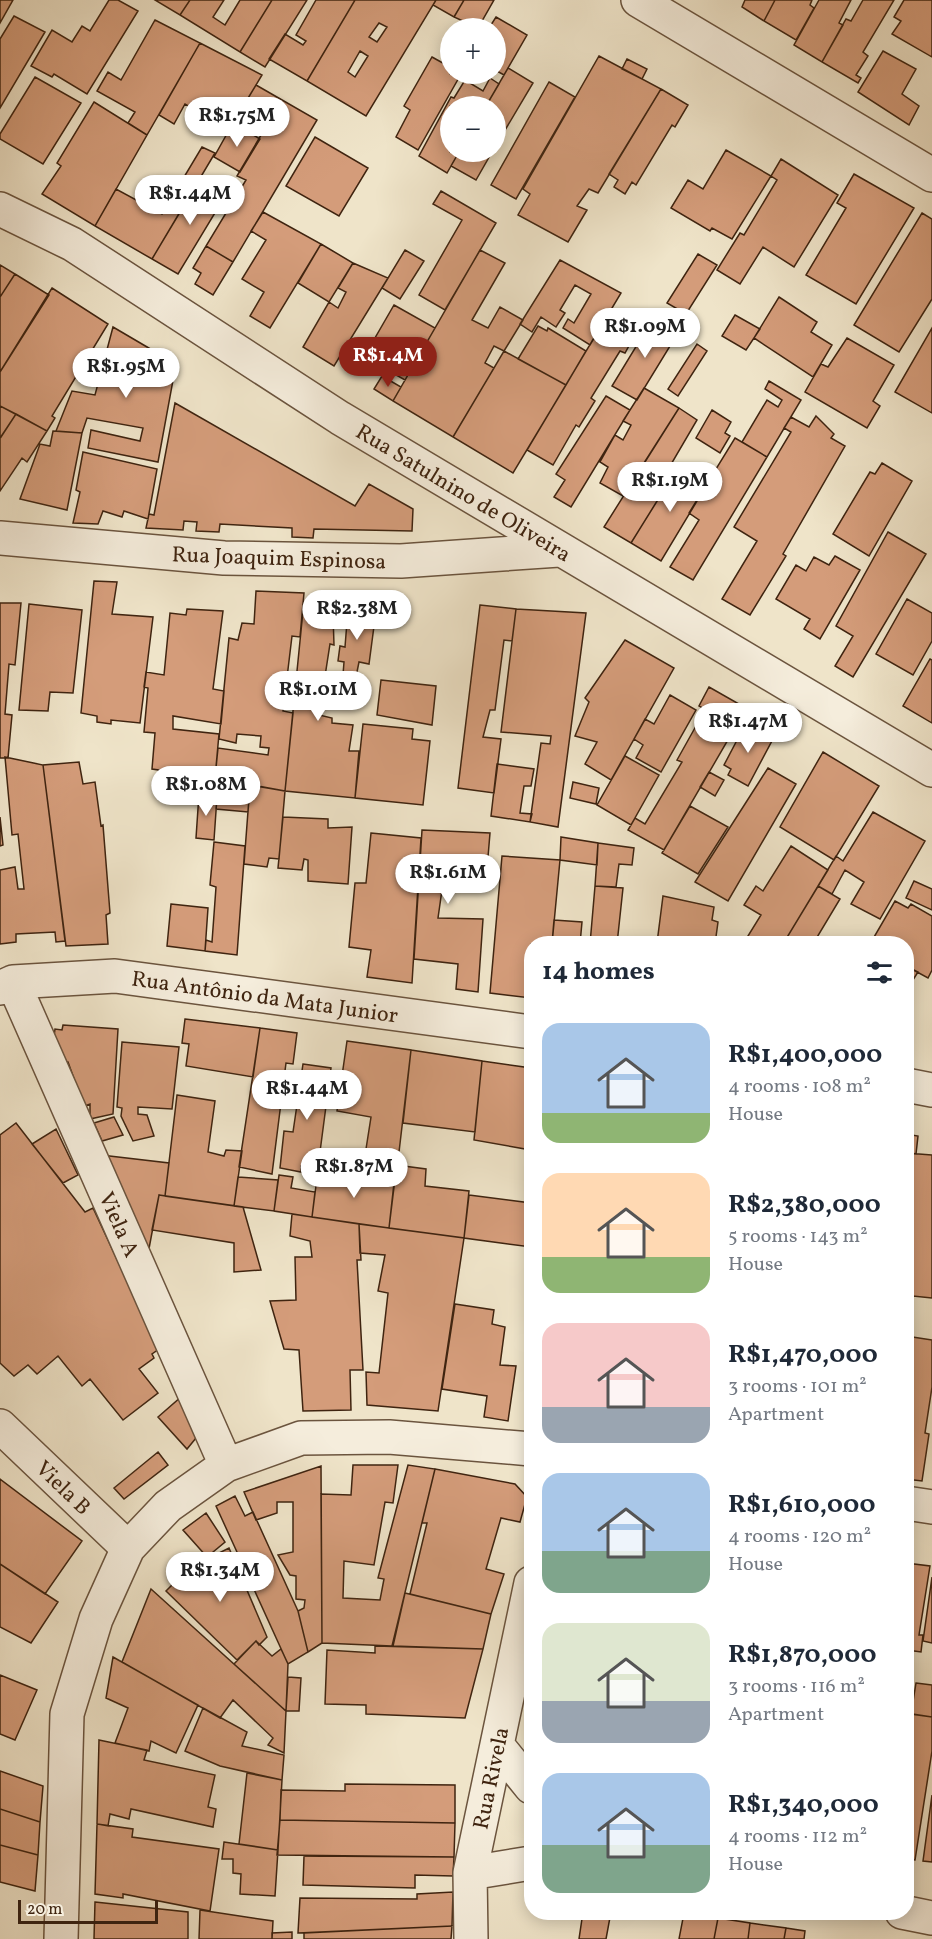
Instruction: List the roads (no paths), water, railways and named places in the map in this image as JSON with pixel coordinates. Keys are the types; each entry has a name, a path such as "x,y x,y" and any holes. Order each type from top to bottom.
{"street":[{"path":"638,0 932,175"},
{"name":"Rua Satulnino de Oliveira","path":"0,209 72,244 340,418 932,770"},
{"name":"Rua Joaquim Espinosa","path":"0,538 247,558 401,561 559,550"},
{"name":"Rua Antônio da Mata Junior","path":"7,985 114,976 524,1031"},
{"name":"Viela A","path":"7,985 226,1465"},
{"path":"914,1087 932,1090"},
{"name":"Viela B","path":"0,1426 128,1548"},
{"path":"61,1939 67,1714 96,1619 128,1548 168,1506 226,1465 301,1438 389,1437 524,1448"},
{"path":"914,1504 932,1507"},
{"name":"Rua Rivela","path":"471,1939 470,1873 524,1616"},
{"path":"497,1745 524,1778"},
{"path":"470,1873 524,1864"},
{"path":"914,1914 932,1918"}]}
